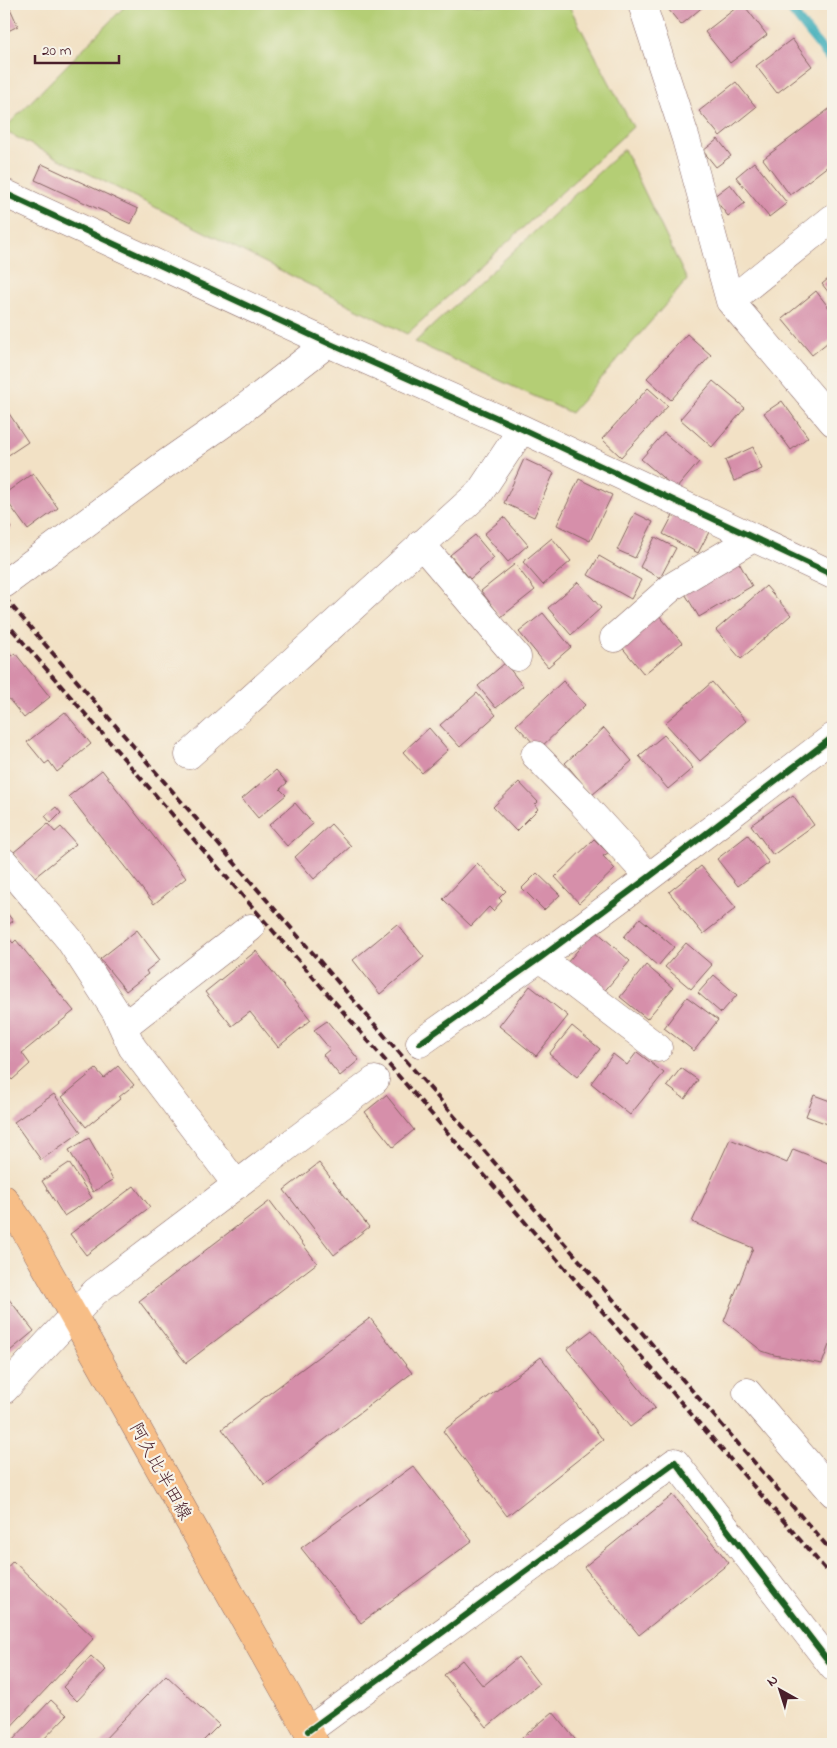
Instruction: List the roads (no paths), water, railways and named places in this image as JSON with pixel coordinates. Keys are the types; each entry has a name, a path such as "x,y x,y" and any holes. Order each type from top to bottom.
{"main road":[{"name":"阿久比半田線","path":"4,1199 24,1228 312,1738"}],"street":[{"path":"642,4 686,139 730,301 833,422"},
{"path":"4,193 328,343 522,429 833,575"},
{"path":"730,301 833,218"},
{"path":"4,584 164,465 234,416 328,343"},
{"path":"189,755 480,492 522,429"},
{"path":"614,638 673,586 753,538"},
{"path":"421,544 517,657"},
{"path":"420,1043 649,878 833,738"},
{"path":"535,755 581,802 649,878"},
{"path":"4,862 69,938 116,1012 132,1047 238,1185"},
{"path":"123,1027 250,928"},
{"path":"540,958 658,1048"},
{"path":"4,1390 96,1292 375,1080"},
{"path":"747,1392 833,1494"},
{"path":"312,1738 675,1462 833,1667"}],"waterway":[{"path":"786,4 833,63"}],"railway":[{"path":"4,597 833,1553"},
{"path":"4,620 833,1578"}]}
